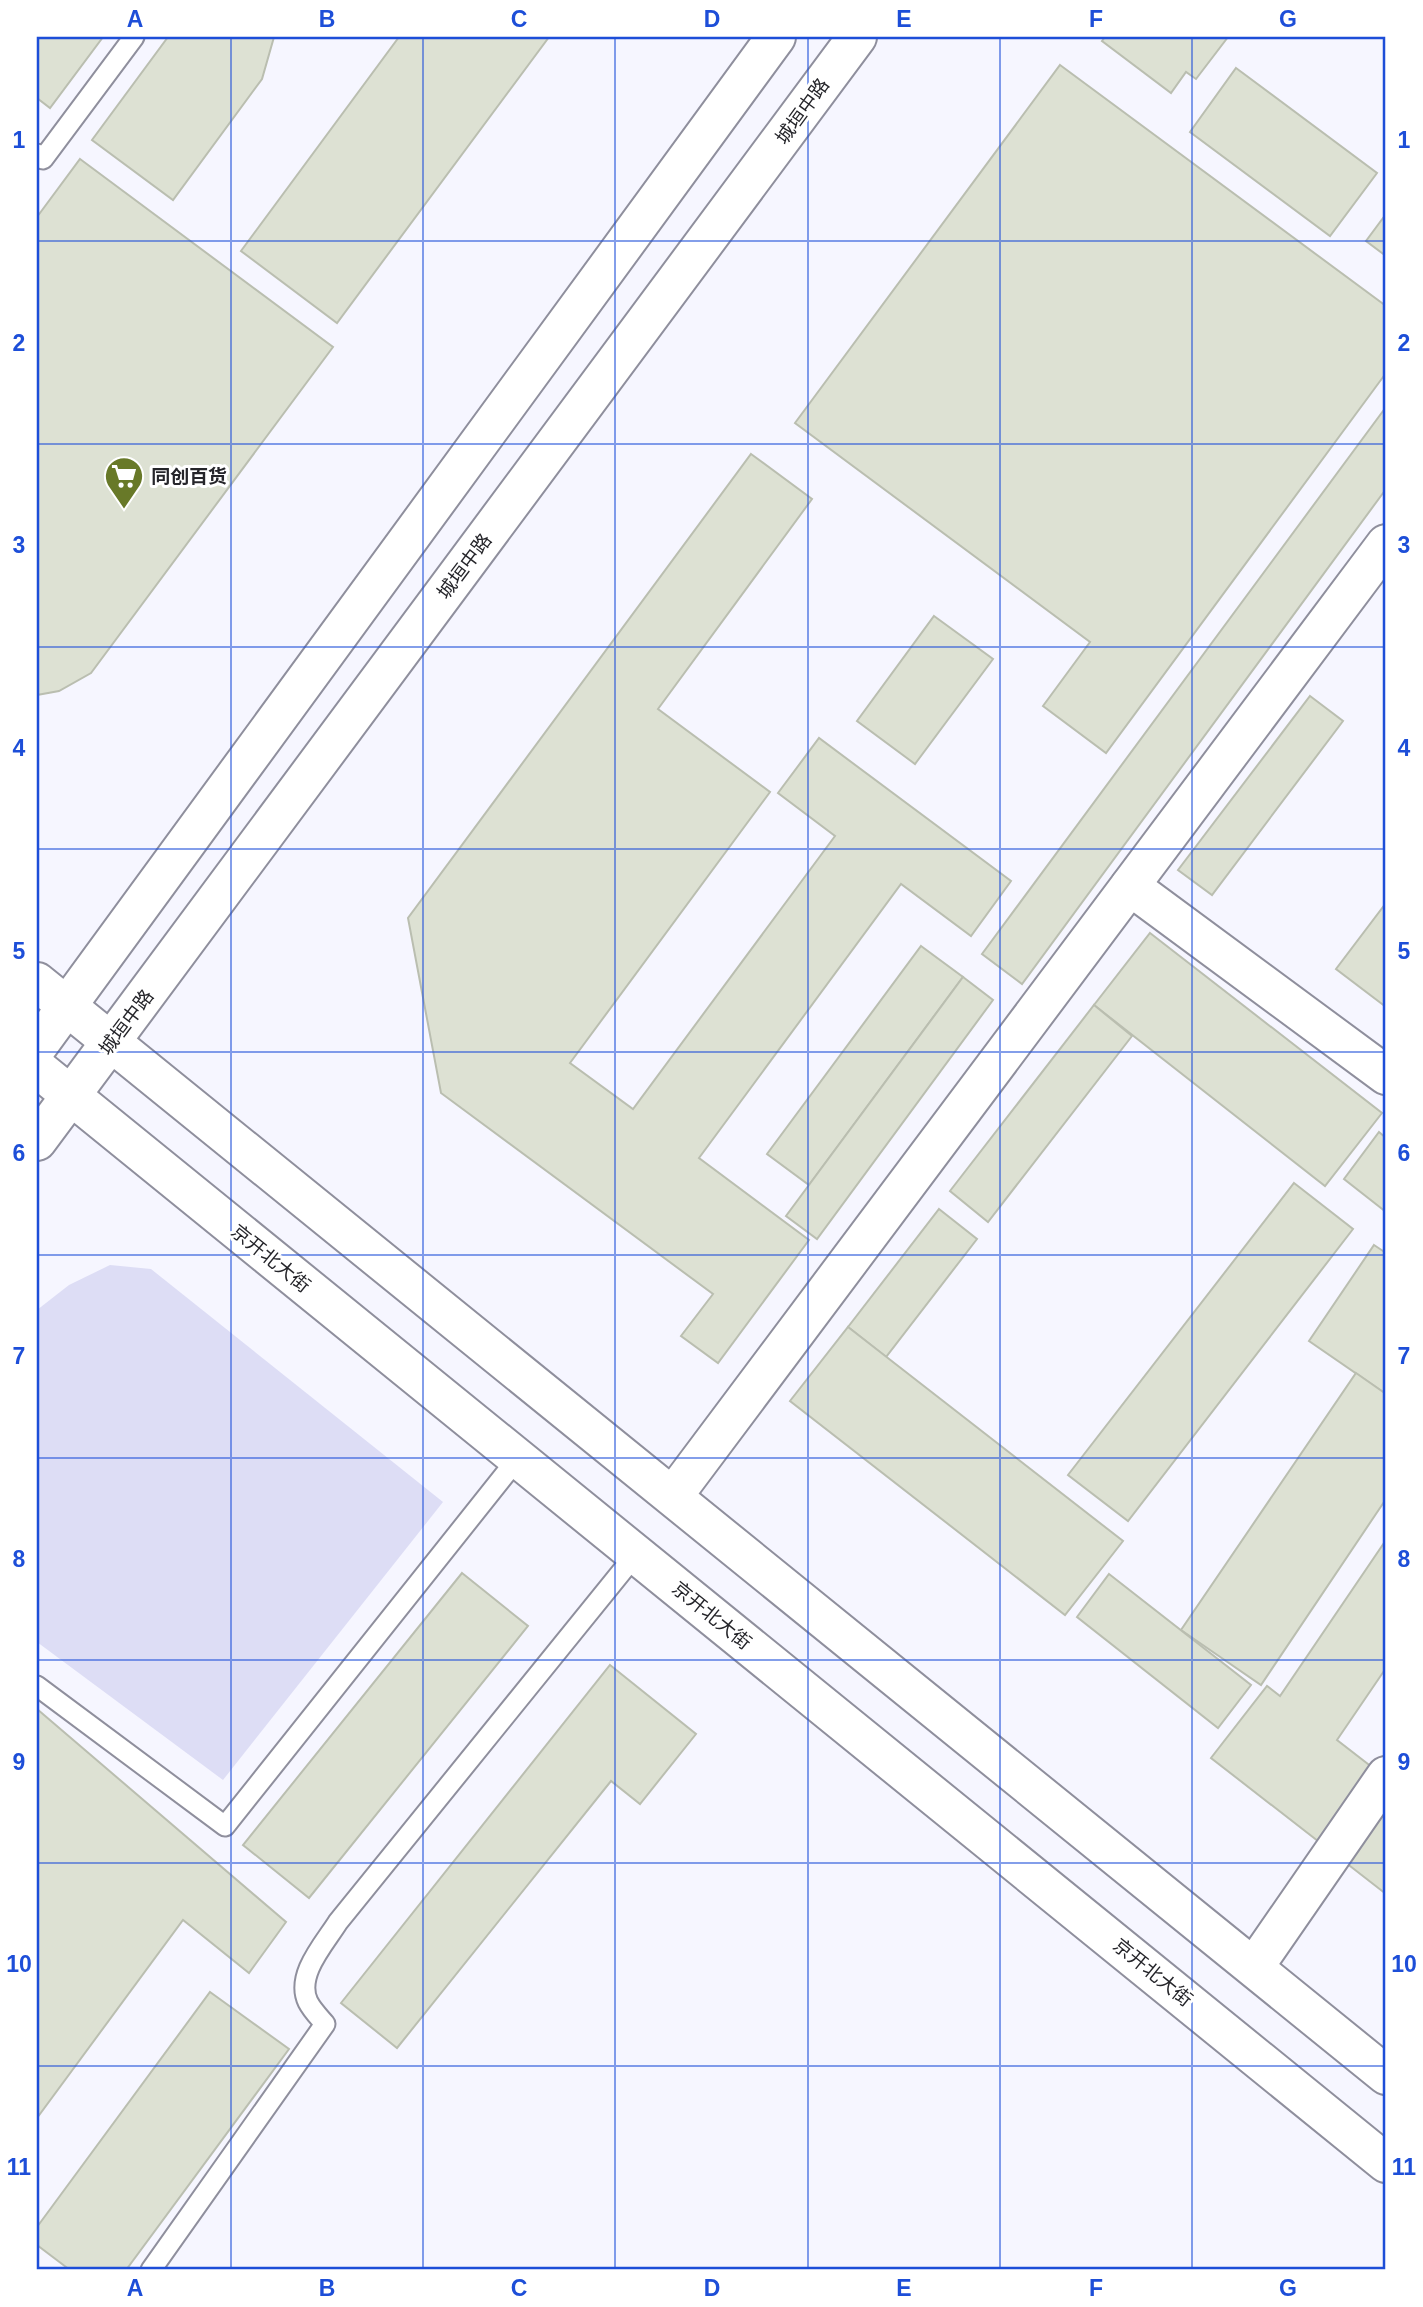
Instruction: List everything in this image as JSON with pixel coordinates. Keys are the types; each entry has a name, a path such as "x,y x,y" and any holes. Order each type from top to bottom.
{"main road":[{"path":"37,1046 776,37"},
{"name":"城垣中路","path":"37,1141 857,37"},
{"path":"673,1496 1386,544"},
{"path":"1130,886 1386,1075"},
{"path":"37,982 1386,2075"},
{"name":"京开北大街","path":"37,1068 1386,2163"},
{"path":"1254,1967 1386,1776"}],"lane":[{"path":"37,155 43,159 134,37"},
{"path":"37,1686 225,1826 518,1458"},
{"path":"151,2270 325,2024 307,2001 306,1980 310,1966 338,1923 636,1554"}],"shaded area":[{"path":"110,1265 151,1269 443,1502 223,1780 37,1642 37,1310 69,1285"}],"building":[{"path":"37,37 103,37 50,108 37,98"},
{"path":"168,37 274,37 262,79 173,200 92,140"},
{"path":"399,37 549,37 337,323 241,251"},
{"path":"1105,37 1228,37 1196,79 1186,72 1171,93 1102,41"},
{"path":"1060,65 1386,306 1386,373 1106,753 1043,706 1090,642 795,423"},
{"path":"1236,68 1377,173 1330,236 1190,132"},
{"name":"同创百货","path":"80,159 333,347 91,673 59,691 37,695 37,217"},
{"path":"1386,214 1386,256 1366,241"},
{"path":"1386,407 1386,489 1022,984 982,954"},
{"path":"751,454 812,499 658,709 770,792 570,1063 633,1109 835,836 778,793 819,738 1011,881 971,936 901,884 699,1158 809,1240 718,1363 681,1336 713,1294 441,1093 408,918"},
{"path":"934,616 993,659 915,764 857,721"},
{"path":"1310,696 1343,721 1212,895 1178,870"},
{"path":"1386,903 1386,1007 1336,969"},
{"path":"1150,933 1382,1113 1325,1186 1094,1005"},
{"path":"921,946 963,977 809,1185 767,1154"},
{"path":"963,977 993,1000 817,1239 786,1216"},
{"path":"1094,1005 1132,1036 988,1222 950,1191"},
{"path":"1379,1132 1386,1138 1386,1212 1344,1179"},
{"path":"1294,1183 1353,1229 1128,1521 1068,1475"},
{"path":"939,1209 977,1239 886,1357 848,1327"},
{"path":"1374,1245 1386,1253 1386,1394 1309,1341"},
{"path":"848,1327 1123,1541 1065,1615 790,1401"},
{"path":"1356,1373 1386,1394 1386,1499 1261,1685 1181,1630"},
{"path":"1386,1540 1386,1668 1337,1740 1386,1778 1386,1894 1211,1758 1267,1686 1280,1696"},
{"path":"462,1573 528,1626 309,1898 243,1845"},
{"path":"1109,1574 1251,1685 1218,1728 1077,1617"},
{"path":"610,1665 696,1734 640,1804 611,1781 397,2048 341,2003"},
{"path":"37,1709 286,1922 249,1973 183,1920 37,2118"},
{"path":"210,1992 289,2049 126,2270 70,2270 37,2245 37,2227"}],"place":[{"name":"同创百货","path":"124,510"}]}
